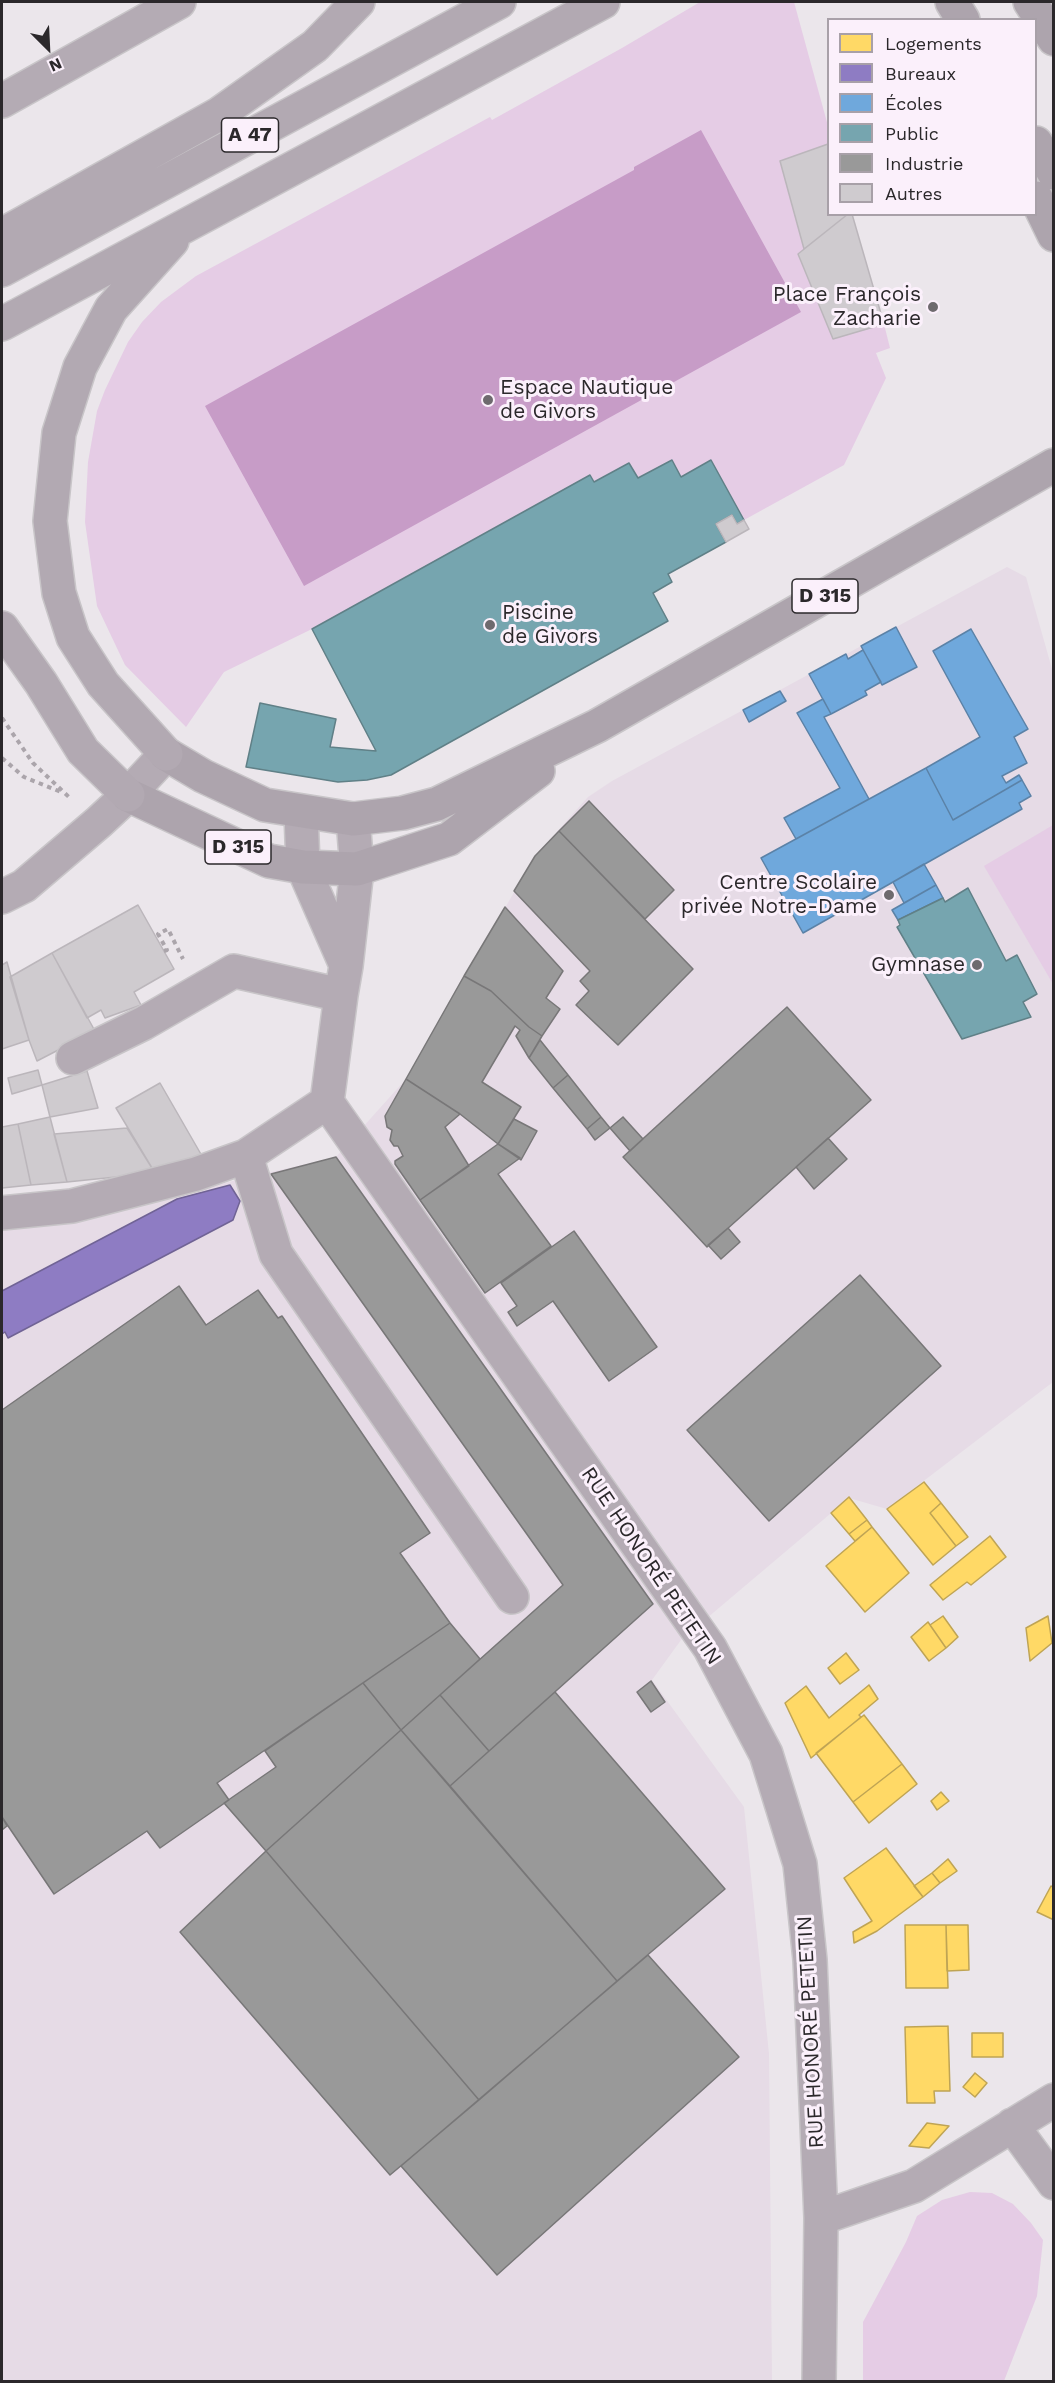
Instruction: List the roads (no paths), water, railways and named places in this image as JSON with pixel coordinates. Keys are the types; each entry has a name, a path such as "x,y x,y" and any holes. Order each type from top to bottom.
{"highway":[{"path":"2,235 219,114 315,46 358,2"},
{"name":"A 47","path":"2,270 499,2"},
{"name":"A 47","path":"2,324 603,2"},
{"path":"166,753 104,684 73,637 59,593 50,521 59,433 80,367 111,309 189,223"},
{"path":"2,628 41,683 82,751 128,795"}],"main road":[{"path":"952,2 962,18"},
{"path":"1030,2 1053,39"},
{"path":"1037,146 1053,173"},
{"path":"1037,202 1053,235"},
{"name":"D 315","path":"166,753 202,776 265,806 353,819 403,813 437,804 597,726 1053,465"},
{"name":"D 315","path":"128,795 268,861 303,867 357,869 449,839 597,726"}],"street":[{"path":"2,101 178,2"},
{"path":"2,897 24,886 99,822 128,795 166,753"},
{"name":"D 315","path":"301,812 303,867 343,980"},
{"path":"2,1213 72,1206 196,1174 246,1156 327,1102 357,869 353,819"},
{"path":"73,1058 144,1023 234,971 343,980"},
{"name":"RUE HONORÉ PETETIN","path":"327,1102 711,1648 766,1754 800,1864 810,1960 821,2218 819,2382"},
{"path":"246,1156 276,1254 512,1597"},
{"path":"821,2218 914,2186 1053,2100"},
{"path":"1012,2125 1053,2183"}],"place":[{"name":"Place François Zacharie","path":"933,307"},
{"name":"Espace Nautique de Givors","path":"488,400"},
{"name":"Piscine de Givors","path":"490,625"},
{"name":"Centre Scolaire privée Notre-Dame","path":"889,895"},
{"name":"Gymnase","path":"977,965"}]}
